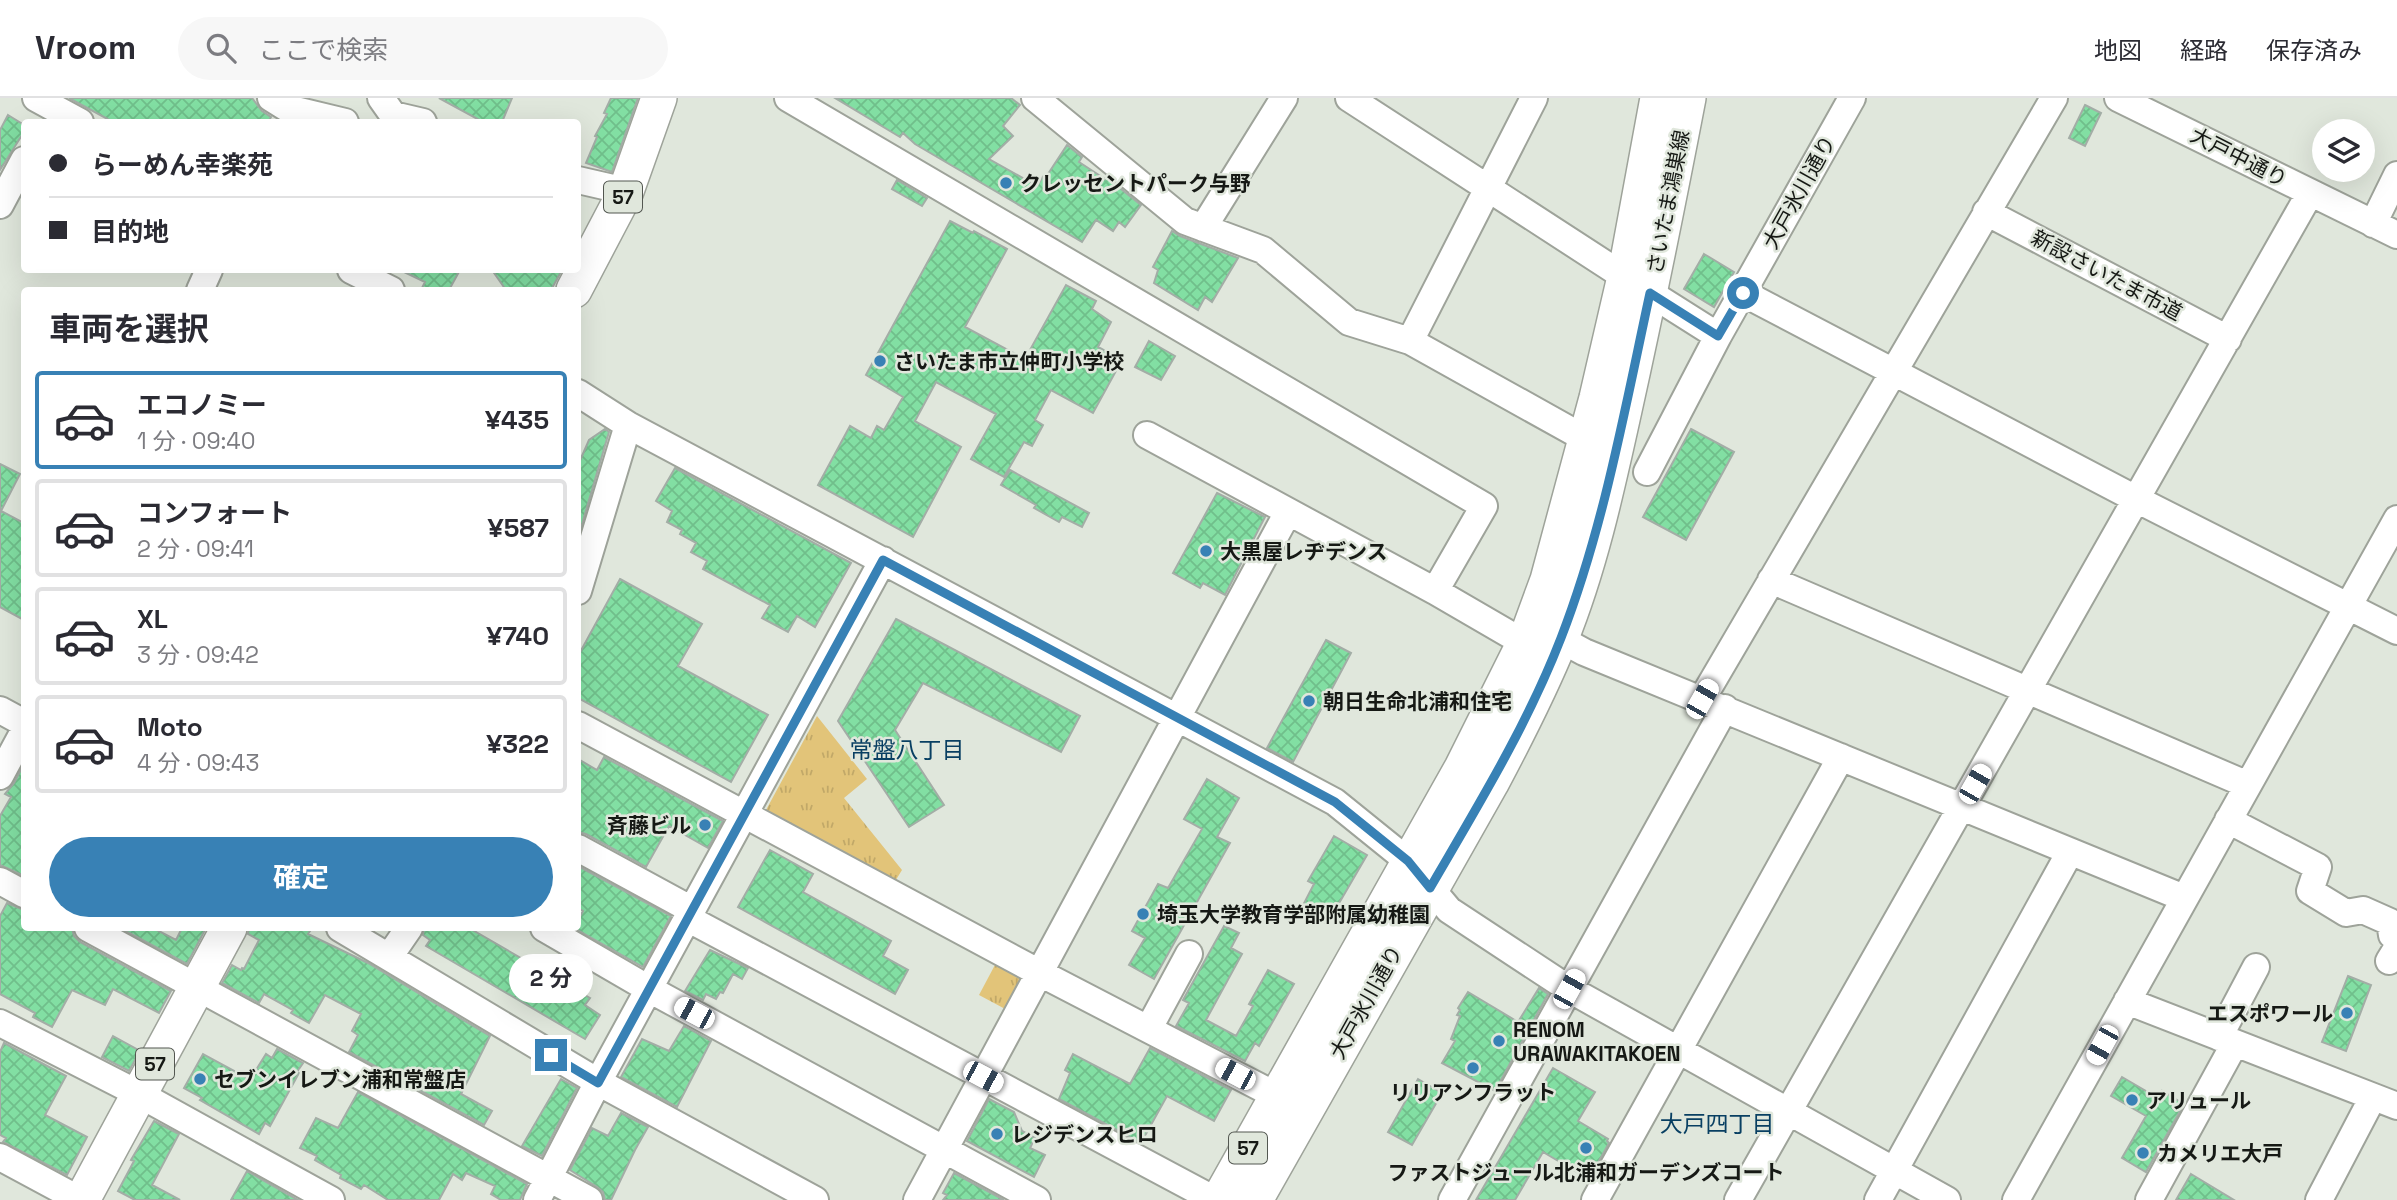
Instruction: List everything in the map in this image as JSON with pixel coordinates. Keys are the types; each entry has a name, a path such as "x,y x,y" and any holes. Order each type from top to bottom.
{"main road":[{"name":"57","path":"576,287 626,191 659,98"},
{"name":"さいたま鴻巣線","path":"1563,586 1609,478 1638,285 1658,98"},
{"name":"さいたま鴻巣線","path":"1563,586 1586,439 1638,285 1688,98"},
{"name":"大戸氷川通り","path":"1291,1104 1430,888 1518,732 1543,640 1563,586"},
{"name":"大戸氷川通り","path":"1291,1104 1408,861 1462,768 1543,640"},
{"name":"57","path":"81,1200 227,931"},
{"name":"57","path":"1217,1200 1291,1104"},
{"name":"57","path":"1255,1200 1291,1104"}],"street":[{"path":"380,98 393,115 410,119"},
{"path":"1035,98 1185,221 1263,250 1349,322 1410,341 1586,439"},
{"path":"1203,228 1284,98"},
{"path":"1349,98 1718,336"},
{"path":"1410,341 1534,98"},
{"name":"大戸氷川通り","path":"1647,472 1718,336 1852,98"},
{"path":"1452,1200 1569,989 1714,704 1771,580 2054,98"},
{"name":"大戸中通り","path":"2118,98 2169,108 2310,193 2397,235"},
{"path":"803,102 1484,506 1435,591"},
{"path":"279,110 315,107 339,119"},
{"path":"45,109 72,119"},
{"path":"0,205 21,166"},
{"path":"2373,224 2397,175"},
{"path":"581,181 626,191"},
{"path":"1738,1200 2310,193"},
{"name":"新設さいたま市道","path":"1986,212 2228,338"},
{"path":"357,273 385,287"},
{"path":"1743,293 2136,499 2397,631"},
{"path":"581,395 628,425 1335,802 1408,861 1449,910 1569,989 1947,1200"},
{"path":"581,581 628,425"},
{"path":"1147,435 1509,634 1543,640 1584,652 2183,898"},
{"path":"916,1200 1288,512"},
{"path":"2016,1200 2397,519"},
{"path":"543,1189 883,560"},
{"path":"1771,580 2248,785"},
{"path":"0,710 21,721"},
{"path":"581,727 1038,972 1291,1104"},
{"path":"0,776 21,737"},
{"path":"1595,1200 1841,757"},
{"path":"2228,820 2318,867 2310,891 2346,913 2363,911 2390,922 2394,941"},
{"path":"581,850 690,914 983,1077 1217,1200"},
{"path":"1878,1200 2070,852"},
{"path":"0,881 21,892"},
{"path":"94,931 197,985 543,1189 589,1200"},
{"path":"345,931 598,1083 815,1200"},
{"path":"389,957 407,931"},
{"path":"549,931 649,989 1037,1200"},
{"path":"1149,1028 1189,954"},
{"path":"2148,1200 2227,1040 2256,967"},
{"path":"2127,1001 2385,1102 2319,1200"},
{"path":"0,1023 139,1094 331,1200"},
{"path":"0,1157 81,1200"}],"green space":[{"path":"817,716 867,779 844,798 902,870 894,883 766,810"},
{"path":"996,963 1025,979 1007,1010 979,995"}],"building":[{"path":"69,98 252,98 262,111 271,117 270,119 108,119"},
{"path":"439,98 512,98 503,119 478,119"},
{"path":"611,98 638,98 612,172 586,163"},
{"path":"835,98 1011,98 1020,105 1003,126 1013,136 989,159 1037,186 1067,145 1082,157 1079,162 1105,179 1106,177 1141,205 1125,227 1119,222 1113,231 1096,220 1082,242 915,144 903,133 900,137"},
{"path":"2085,105 2101,113 2085,146 2069,138"},
{"path":"8,115 21,123 21,137 0,170 0,130"},
{"path":"897,180 927,198 922,206 892,189"},
{"path":"950,221 1007,249 965,327 1025,359 1066,285 1096,301 1092,309 1111,322 1098,347 1122,360 1093,413 1051,390 1035,420 1043,425 1032,446 1024,442 1004,477 971,459 996,414 936,382 915,421 961,447 913,537 818,485 850,426 871,438 877,426 884,430 903,397 866,375"},
{"path":"1172,231 1238,258 1212,302 1205,297 1198,310 1154,283 1158,270 1153,267"},
{"path":"1704,254 1734,272 1714,307 1684,289"},
{"path":"406,273 458,273 451,287 422,287 425,282"},
{"path":"494,273 560,273 553,287 504,287"},
{"path":"1149,341 1175,356 1161,380 1135,367"},
{"path":"605,429 609,432 581,528 581,458 589,440"},
{"path":"1691,429 1734,452 1686,540 1643,517"},
{"path":"0,464 20,474 1,511 21,521 21,618 0,607"},
{"path":"675,468 851,563 815,627 797,616 788,632 762,618 770,605 703,569 707,561 691,552 696,543 680,534 682,530 667,522 672,511 656,501"},
{"path":"1010,470 1089,513 1082,527 1062,517 1059,522 1001,485"},
{"name":"大黒屋レヂデンス","path":"1217,493 1265,517 1225,595 1203,583 1200,588 1173,573"},
{"path":"620,579 702,624 678,666 768,715 731,782 581,700 581,650"},
{"path":"896,619 1080,716 1061,752 923,683 895,730 944,805 909,827 838,721"},
{"name":"朝日生命北浦和住宅","path":"1326,640 1351,653 1293,762 1267,748"},
{"path":"604,757 723,821 708,848 669,826 646,867 581,833 581,761 597,770"},
{"path":"21,770 21,875 0,865 0,816 11,797 5,794"},
{"path":"1207,779 1239,798 1217,837 1230,843 1154,979 1129,965 1145,938 1132,931 1158,884 1168,888 1202,829 1184,819"},
{"path":"1334,836 1367,855 1327,924 1301,909 1314,884 1308,881"},
{"path":"770,850 813,874 803,892 891,941 883,956 908,970 895,994 738,907"},
{"path":"581,868 671,916 643,967 579,931 583,911"},
{"path":"7,903 21,909 21,931 73,931 80,942 171,991 159,1013 113,989 105,1005 72,990 52,1027 33,1017 35,1013 0,994 0,916"},
{"path":"1224,926 1239,933 1231,948 1242,954 1206,1020 1236,1036 1253,1006 1249,1004 1268,970 1294,984 1259,1046 1255,1043 1245,1061 1176,1026 1189,1003 1183,1000"},
{"path":"126,931 159,931 176,940 180,931 204,931 187,964"},
{"path":"248,931 310,931 308,934 368,963 490,1036 461,1094 492,1111 484,1125 349,1052 358,1035 352,1031 361,1014 325,995 309,1023 291,1013 293,1010 264,994 259,1003 222,983 232,965 244,969 259,940 248,934"},
{"path":"424,931 474,931 590,998 585,1005 600,1015 585,1039 426,946 430,940 423,935"},
{"path":"710,950 748,968 742,979 733,974 723,993 720,992 716,999 706,994 703,1000 685,991"},
{"name":"エスポワール","path":"2348,976 2371,985 2346,1051 2322,1042"},
{"path":"1539,988 1548,994 1495,1091 1442,1063 1455,1041 1451,1039 1460,1016 1457,1015 1460,1010 1458,1008 1468,992 1518,1022"},
{"path":"684,1026 711,1041 677,1107 621,1077 642,1039 669,1051"},
{"path":"113,1036 140,1051 129,1071 102,1057"},
{"path":"4,1043 66,1076 45,1115 87,1137 67,1175 3,1142 6,1138 0,1135 0,1052"},
{"path":"1150,1048 1231,1090 1214,1121 1167,1096 1141,1143 1059,1099 1070,1073 1065,1070 1073,1054 1130,1084"},
{"path":"277,1049 303,1063 270,1126 265,1123 259,1134 184,1088 203,1054 247,1078 251,1072 254,1073 266,1054 272,1058"},
{"path":"1553,1068 1595,1092 1578,1121 1608,1139 1609,1143 1589,1179 1543,1152 1515,1200 1476,1200"},
{"path":"2122,1077 2158,1098 2162,1091 2184,1104 2146,1172 2122,1158 2146,1116 2111,1096"},
{"path":"561,1079 577,1088 542,1156 522,1146"},
{"path":"1418,1079 1442,1093 1412,1145 1388,1132"},
{"path":"358,1092 527,1184 520,1200 501,1200 491,1194 495,1186 466,1173 462,1180 453,1174 439,1200 388,1200 364,1185 361,1189 340,1178 341,1175 315,1160 317,1156 300,1148 316,1118 338,1128"},
{"name":"レジデンスヒロ","path":"989,1099 1014,1112 1022,1131 1035,1138 1030,1148 1045,1155 1034,1177 967,1141"},
{"path":"621,1113 648,1127 611,1200 605,1200 603,1192 570,1170 592,1128 608,1136"},
{"path":"154,1121 179,1134 152,1185 180,1200 135,1200 118,1191 134,1161 131,1160"},
{"path":"247,1171 298,1200 231,1200"},
{"path":"954,1173 1004,1200 943,1200 947,1195 943,1193"},
{"path":"2191,1174 2234,1200 2176,1200"}],"place":[{"name":"クレッセントパーク与野","path":"1006,183"},
{"name":"さいたま市立仲町小学校","path":"880,361"},
{"name":"大黒屋レヂデンス","path":"1206,551"},
{"name":"朝日生命北浦和住宅","path":"1309,701"},
{"name":"斉藤ビル","path":"705,825"},
{"name":"埼玉大学教育学部附属幼稚園","path":"1143,914"},
{"name":"エスポワール","path":"2347,1013"},
{"name":"RENOM URAWAKITAKOEN","path":"1499,1041"},
{"name":"リリアンフラット","path":"1473,1068"},
{"name":"セブンイレブン浦和常盤店","path":"200,1079"},
{"name":"アリュール","path":"2132,1100"},
{"name":"レジデンスヒロ","path":"997,1134"},
{"name":"ファストジュール北浦和ガーデンズコート","path":"1586,1148"},
{"name":"カメリエ大戸","path":"2143,1153"}],"district":[{"name":"常盤八丁目","path":"907,750"},
{"name":"大戸四丁目","path":"1717,1124"}],"route":[{"path":"551,1055 598,1083 883,560 1335,802 1408,861 1430,888 1518,732 1560,639 1577,592 1609,478 1650,293 1718,336 1743,293"}]}
